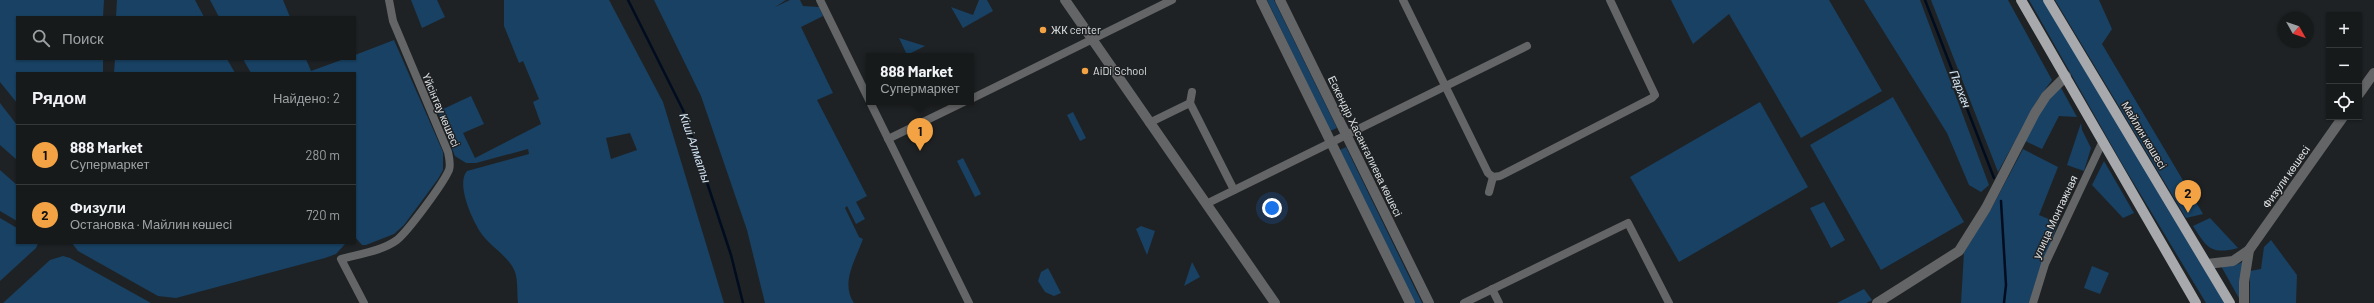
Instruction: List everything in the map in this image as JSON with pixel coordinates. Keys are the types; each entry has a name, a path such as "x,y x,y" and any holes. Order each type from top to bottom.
{"main road":[{"path":"2021,0 2196,303"},
{"name":"Майлин көшесі","path":"2048,0 2230,303"}],"street":[{"name":"Үйсінтау көшесі","path":"364,303 341,259 383,247 396,240 422,211 449,170 450,161 448,152 394,25 389,0"},
{"path":"820,0 866,93"},
{"path":"1065,0 1275,303"},
{"path":"974,98 1172,0"},
{"path":"1261,0 1410,303"},
{"name":"Ескендір Хасанғалиева көшесі","path":"1280,0 1429,303"},
{"path":"1403,0 1488,173 1493,177 1500,176 1652,98 1655,95 1610,0"},
{"path":"1206,204 1347,136 1527,46"},
{"path":"2362,90 2374,73"},
{"path":"1877,303 1959,252 1986,208 2035,113 2046,96 2066,76"},
{"path":"1192,92 1190,103 1234,190"},
{"path":"1149,123 1190,103"},
{"path":"872,105 969,303"},
{"path":"888,139 958,105"},
{"name":"Физули көшесі","path":"2249,250 2341,120"},
{"name":"улица Монтажная","path":"2033,303 2046,264 2102,142"},
{"path":"1489,192 1493,177"},
{"path":"1464,303 1628,223 1668,303"},
{"path":"2207,264 2233,262 2249,250"},
{"path":"2244,303 2244,282 2249,250"},
{"path":"1492,289 1499,303"}],"shaded area":[{"path":"0,0 104,0 103,16 16,16 16,60 103,60 103,72 16,72 16,102 0,82"},
{"path":"117,0 195,0 203,16 116,16"},
{"path":"210,0 283,0 290,16 218,16"},
{"path":"411,0 437,0 445,17 422,28"},
{"path":"504,0 609,0 663,102 724,303 518,303 517,283 513,267 484,237 475,223 467,204 463,185 464,177 467,171 529,154 528,149 476,163 466,163 455,156 439,116 441,110 471,96 484,124 463,133 475,158 541,124 533,102 539,99 523,61 519,63 504,26","holes":["630,133 637,150 611,159 606,138"]},
{"path":"654,0 786,0 775,7 790,0 800,0 803,6 819,7 823,16 801,27 833,93 817,100 867,196 856,202 865,219 856,224 847,206 845,208 859,237 863,239 853,263 849,279 850,295 854,303 765,303 747,230 701,96"},
{"path":"979,0 987,0 993,11 963,28 951,7 973,15"},
{"path":"1267,0 1274,0 1337,128 1330,131"},
{"path":"1671,0 1829,0 1882,91 1801,138 1729,14 1693,44"},
{"path":"1864,0 1920,0 1989,185 1981,192 1969,185 1947,133"},
{"path":"1931,0 2008,0 2052,80 2038,99 1998,172"},
{"path":"2029,0 2044,0 2227,303 2206,303 2121,162"},
{"path":"2055,0 2099,0 2112,29 2102,44 2203,214 2186,218"},
{"path":"899,38 925,46 911,53 906,53"},
{"path":"394,40 443,152 443,170 404,225 394,234 366,245 362,245 356,238 356,72 250,72 244,60 306,60 311,71 341,60 356,60 356,55"},
{"path":"115,60 228,60 234,72 114,72"},
{"path":"2060,86 2077,117 2059,116 2042,149 2023,140 2037,115"},
{"path":"1893,97 1964,222 1881,270 1810,145"},
{"path":"1760,102 1808,187 1679,262 1630,177"},
{"path":"0,103 16,124 16,159 0,145"},
{"path":"1073,112 1086,138 1080,141 1067,115"},
{"path":"2081,123 2082,130 2091,148 2084,171 2067,165"},
{"path":"1346,147 1422,303 1414,303 1340,150"},
{"path":"2023,149 2058,167 2039,215 2058,223 2029,303 1961,303 1964,252 1991,209"},
{"path":"963,158 981,194 975,197 957,161"},
{"path":"2104,161 2134,213 2123,218 2092,185"},
{"path":"0,170 16,184 16,220 0,211"},
{"path":"1824,202 1845,240 1831,248 1810,208"},
{"path":"0,218 16,227 16,244 38,244 36,248 0,281"},
{"path":"2210,218 2238,248 2222,251 2216,250 2211,248 2202,240 2193,226"},
{"path":"1141,226 1155,231 1147,255 1136,229"},
{"path":"2271,240 2297,275 2296,303 2250,303 2250,271 2261,269 2264,247"},
{"path":"73,244 345,244 336,254 325,258 176,298 158,296 78,251"},
{"path":"63,256 70,258 151,303 3,303 50,260"},
{"path":"2245,261 2240,300 2221,266 2233,266"},
{"path":"1192,262 1200,277 1184,286"},
{"path":"2092,266 2109,273 2100,294 2084,288"},
{"path":"1048,268 1061,293 1054,296 1045,292 1038,281 1041,272"},
{"path":"1864,289 1872,300 1866,303 1837,303"}],"waterway":[{"name":"Кіші Алматы","path":"628,0 683,110 731,255 743,303"},
{"name":"Пархач","path":"1925,0 1994,178"},
{"name":"Пархач","path":"2001,201 2006,285 2004,303"}],"place":[{"name":"ЖК center","path":"1043,30"},
{"name":"AiDi School","path":"1085,71"},
{"name":"888 Market","path":"920,151"},
{"name":"Физули","path":"2188,213"}]}
